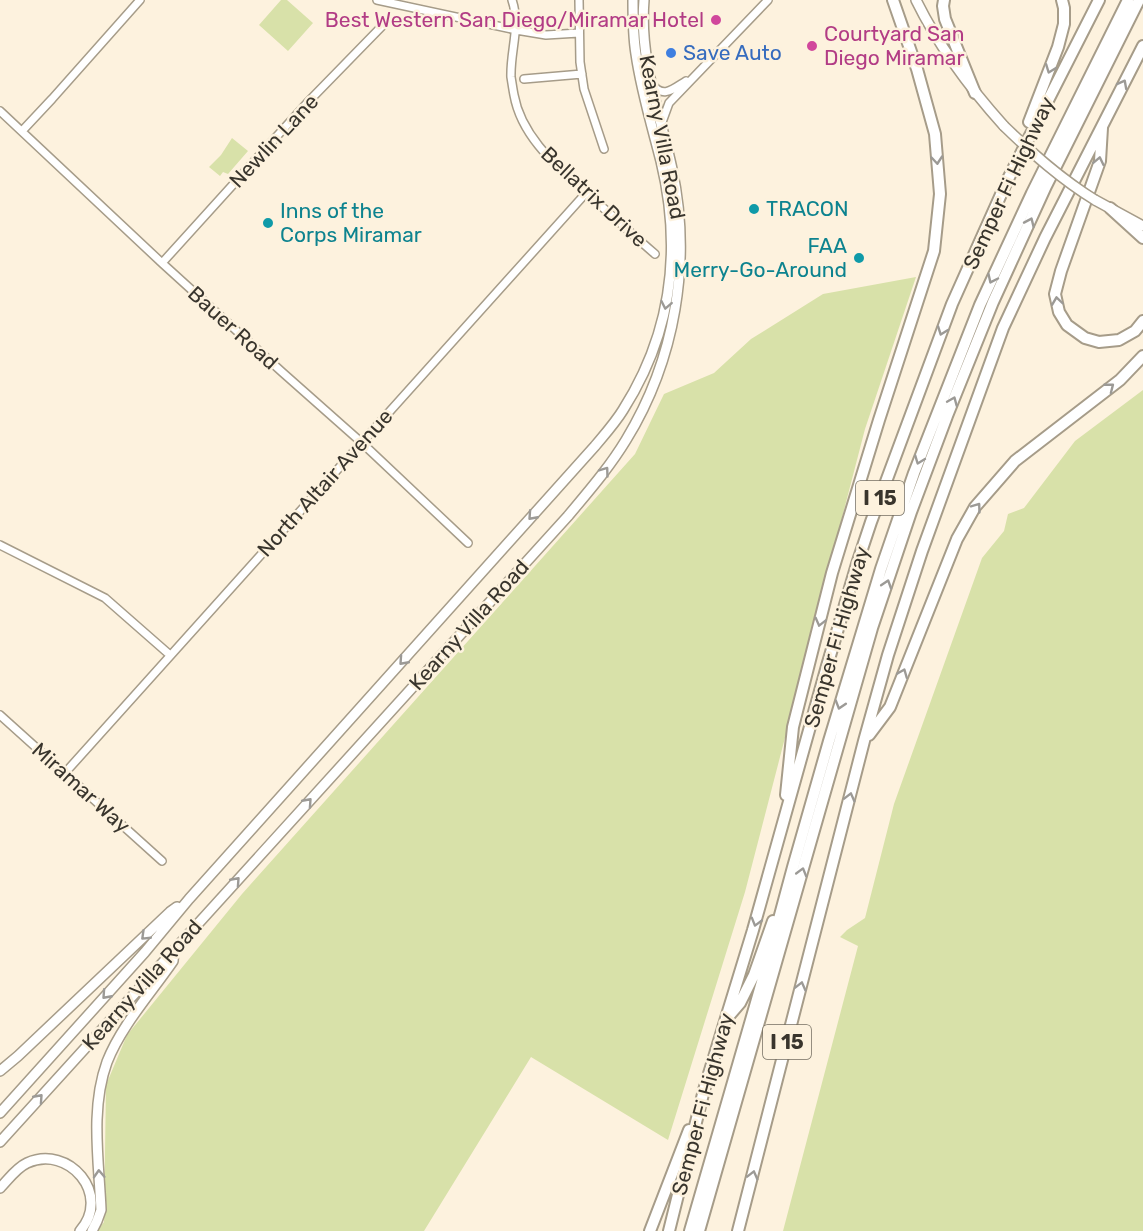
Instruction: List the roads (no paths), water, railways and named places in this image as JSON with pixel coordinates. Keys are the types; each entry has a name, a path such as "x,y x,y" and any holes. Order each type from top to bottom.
{"highway":[{"path":"783,825 793,727 832,573 934,251 940,194 935,134 917,69 893,0"},
{"path":"945,0 943,6 945,20 975,93"},
{"path":"1007,181 1058,47 1064,24 1062,0"},
{"name":"Semper Fi Highway","path":"671,1228 704,1090 753,930 871,522 952,304 1007,181 1099,0"},
{"path":"690,1231 829,741 881,569 914,473 980,305 1032,193 1128,0"},
{"path":"699,1231 872,628 920,487 993,302 1046,186 1139,0"},
{"name":"I 15","path":"738,1231 864,741 888,655 922,551 1003,328 1045,238 1143,46"},
{"path":"1103,122 1100,161 1055,294 1059,312 1066,325 1085,338 1099,342 1119,340 1135,331 1143,321"},
{"path":"1110,208 1143,238"},
{"path":"864,741 890,707 957,539 975,507 1015,461 1120,380 1143,356"},
{"path":"724,1022 740,1003 754,975 769,928 786,893"},
{"path":"650,1231 704,1090"}],"main road":[{"name":"Kearny Villa Road","path":"0,1113 145,952 189,898 595,446 622,411 642,376 655,346 665,310 672,254 668,192 636,56 633,0"},
{"name":"Kearny Villa Road","path":"0,1142 567,516 600,478 626,441 650,393 662,360 678,289 681,250 678,204 672,167 644,45 644,0"},
{"path":"916,0 928,25 946,53 975,93 1004,126 1058,175 1095,200 1143,226"},
{"path":"0,1071 170,912 189,898"},
{"path":"92,1231 101,1210 97,1120 102,1080 119,1038 173,962 174,951"},
{"path":"0,1188 18,1169 36,1160 50,1159 73,1167 86,1183 90,1194 88,1221 81,1231"}],"street":[{"path":"22,131 140,0"},
{"name":"Bellatrix Drive","path":"512,0 516,30 511,76 521,118 531,136 551,160 655,254"},
{"path":"579,0 580,62 584,89 604,149"},
{"path":"661,125 669,103 768,0"},
{"path":"382,1 546,35 579,33"},
{"name":"Newlin Lane","path":"162,262 307,103 387,21"},
{"path":"524,79 582,74"},
{"path":"650,78 654,87 664,93 693,77"},
{"name":"Bauer Road","path":"0,111 468,543"},
{"name":"North Altair Avenue","path":"64,774 586,193"},
{"path":"0,545 105,598 170,655"},
{"name":"Miramar Way","path":"0,715 162,861"}],"place":[{"name":"Best Western San Diego/Miramar Hotel","path":"716,20"},
{"name":"Courtyard San Diego Miramar","path":"812,46"},
{"name":"Save Auto","path":"671,53"},
{"name":"TRACON","path":"754,209"},
{"name":"Inns of the Corps Miramar","path":"268,223"},
{"name":"FAA Merry-Go-Around","path":"859,258"}]}
